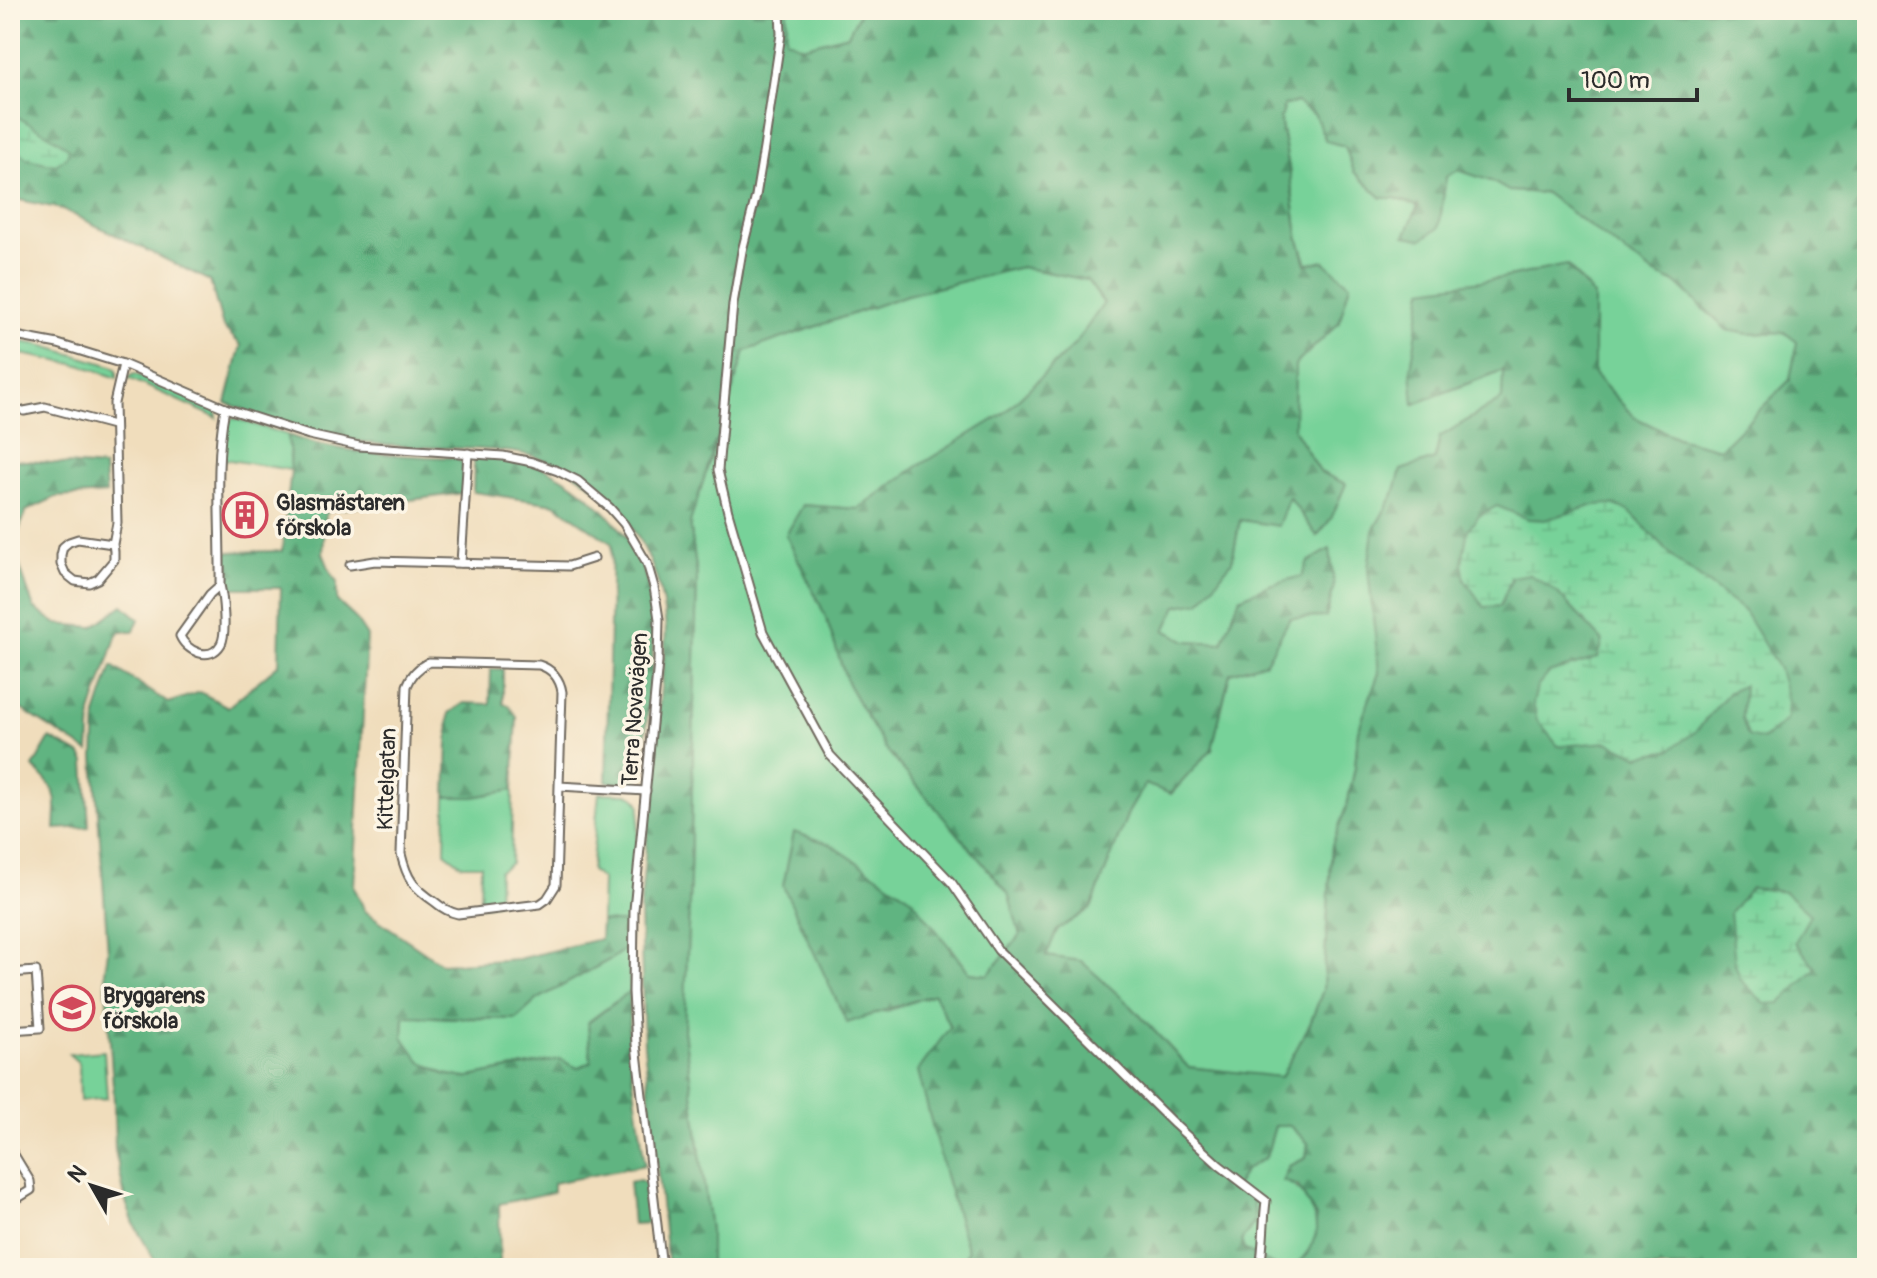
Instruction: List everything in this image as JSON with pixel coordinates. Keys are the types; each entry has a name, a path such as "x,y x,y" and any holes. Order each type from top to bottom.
{"street":[{"path":"780,10 781,34 764,148 733,304 718,470 763,632 830,755 952,883 998,950 1174,1124 1219,1165 1266,1201 1260,1268"},
{"name":"Terra Novavägen","path":"10,335 58,344 123,364 225,408 309,435 359,446 503,456 532,462 578,481 624,524 647,563 659,619 658,662 634,910 633,992 636,1044 662,1268"},
{"path":"113,544 78,539 69,542 63,547 61,555 65,573 82,584 89,583 98,579 114,560 117,523 114,403 123,364"},
{"path":"24,411 45,407 113,425"},
{"path":"220,585 180,636 186,647 198,654 215,650 221,644 223,635 218,503 225,408"},
{"path":"461,563 468,453"},
{"path":"350,565 375,561 569,566 594,558"},
{"name":"Kittelgatan","path":"429,662 546,667 558,680 562,692 559,786 556,885 547,899 533,906 458,914 446,910 418,891 405,871 401,854 409,680 422,665 429,662"},
{"path":"559,786 646,791"},
{"path":"10,812 10,832"},
{"path":"10,973 36,971 40,1028 10,1030"},
{"path":"10,1148 30,1181 31,1190 10,1203"}],"green space":[{"path":"10,10 787,10 786,39 802,47 848,35 861,10 1867,10 1867,1268 1293,1268 1307,1254 1316,1235 1316,1217 1298,1186 1283,1181 1289,1166 1306,1158 1308,1143 1290,1126 1275,1126 1266,1157 1245,1170 1235,1187 1253,1200 1255,1221 1241,1241 1244,1249 1278,1268 960,1268 968,1251 918,1071 950,1027 934,994 847,1023 783,886 794,832 830,844 911,898 970,973 988,975 1020,935 1008,893 885,748 848,684 825,615 786,535 803,505 858,509 918,466 1003,414 1075,344 1104,303 1087,280 1021,267 907,295 745,351 690,522 697,576 684,1031 710,1230 710,1268 668,1268 644,1045 640,911 666,629 660,590 651,562 637,536 620,512 599,491 575,474 548,461 502,451 362,442 290,427 226,403 241,345 223,327 210,281 62,209 10,198","holes":["1297,103 1315,115 1326,141 1345,146 1354,172 1382,198 1395,198 1418,206 1405,236 1422,239 1439,228 1446,177 1458,170 1509,191 1545,193 1653,273 1676,283 1727,330 1749,334 1784,332 1797,342 1790,380 1720,449 1677,438 1634,417 1594,374 1594,296 1567,265 1423,289 1411,369 1414,404 1503,370 1502,399 1440,437 1435,459 1401,470 1394,494 1373,531 1368,569 1379,673 1358,731 1355,768 1347,805 1332,845 1323,990 1310,1024 1281,1077 1188,1067 1132,1007 1081,961 1046,956 1057,930 1091,908 1128,813 1145,784 1171,794 1212,749 1230,673 1266,662 1290,618 1326,617 1334,586 1330,549 1308,562 1302,576 1269,585 1240,598 1222,643 1186,641 1165,630 1177,606 1201,602 1232,561 1240,520 1278,526 1289,497 1317,536 1331,519 1346,484 1320,472 1294,430 1295,365 1339,323 1350,284 1323,261 1306,264 1298,236 1280,119 1284,105","1595,505 1629,511 1676,560 1744,611 1748,736 1742,718 1744,685 1729,692 1696,731 1638,756 1608,742 1558,746 1549,673 1598,658 1603,641 1557,592 1528,573 1513,576 1499,606 1484,607 1479,516 1497,506 1528,519 1545,520"]},
{"path":"787,10 861,10 849,35 802,47 786,39"},
{"path":"1297,103 1315,115 1326,141 1345,146 1354,172 1382,198 1395,198 1418,206 1406,235 1439,228 1446,176 1459,170 1509,191 1545,193 1653,273 1676,283 1727,330 1749,334 1784,332 1798,342 1790,380 1720,449 1677,438 1634,417 1594,374 1594,296 1568,265 1503,278 1414,404 1504,370 1502,399 1440,437 1435,459 1401,470 1394,494 1373,531 1379,673 1358,731 1355,768 1347,805 1332,845 1323,990 1310,1024 1281,1078 1188,1067 1132,1007 1081,962 1045,956 1057,930 1091,908 1128,813 1145,784 1212,749 1230,673 1266,662 1290,618 1326,617 1334,586 1303,576 1240,598 1222,643 1186,641 1165,631 1177,605 1232,561 1240,520 1289,497 1317,536 1345,485 1320,472 1294,430 1294,365 1339,323 1324,261 1307,264 1298,236 1280,118 1284,105"},
{"path":"10,111 62,143 69,149 67,156 56,165 28,159 10,145"},
{"path":"1021,267 1087,280 1104,304 1075,345 1003,414 918,466 858,509 803,505 825,615 848,684 885,748 1009,893 1020,935 988,975 970,973 951,947 884,1012 934,994 950,1027 945,1175 968,1252 960,1268 710,1268 710,1230 684,1031 697,576 690,522 745,351 907,295"},
{"path":"10,340 41,345 112,366 117,370 117,378 84,366 10,352"},
{"path":"135,374 211,407 216,411 217,418 126,377"},
{"path":"233,418 288,435 291,470 223,459 224,431"},
{"path":"288,435 349,450 457,458 463,464 463,493 326,511 323,553 337,582 337,601 355,618 367,636 354,887 365,911 442,964 518,959 600,939 601,921 630,923 629,946 538,999 516,1019 404,1016 403,1037 420,1061 444,1074 465,1078 560,1059 577,1068 591,1062 588,1023 630,991 628,1044 645,1165 553,1183 553,1192 499,1204 500,1268 159,1268 134,1224 126,1202 115,1150 105,971 108,951 94,757 96,715 112,666 168,703 200,692 228,707 279,664 281,588 224,588 225,552 282,551 291,470"},
{"path":"480,457 534,464 567,480 610,517 639,558 649,590 653,643 640,777 632,785 606,782 612,544 555,504 473,492 474,461"},
{"path":"10,458 104,467 106,494 56,497 26,511 13,547 34,608 57,624 93,627 123,605 139,619 134,631 117,634 91,713 89,752 10,702"},
{"path":"1612,504 1629,511 1676,560 1744,611 1779,669 1788,702 1787,719 1763,740 1748,736 1742,718 1744,685 1729,692 1696,731 1670,750 1638,756 1608,742 1558,746 1537,720 1533,704 1537,687 1549,673 1598,658 1603,641 1557,592 1529,574 1512,577 1500,606 1484,607 1465,580 1462,563 1468,529 1479,516 1497,506 1528,519 1545,520 1595,505"},
{"path":"491,669 503,669 503,704 508,705 517,717 513,790 473,797 446,797 449,713 464,703 490,704"},
{"path":"50,738 81,755 85,762 89,827 55,829 56,808 52,788 33,767"},
{"path":"513,790 511,863 499,871 498,903 480,906 481,865 462,865 445,852 446,797 473,797"},
{"path":"599,793 628,794 636,798 640,805 630,923 601,921 602,879 591,871"},
{"path":"1751,888 1785,892 1810,915 1795,942 1816,968 1780,1003 1765,1004 1741,980 1735,964 1730,912"},
{"path":"629,946 630,991 588,1022 591,1062 577,1068 560,1059 465,1078 445,1074 420,1061 403,1037 404,1015 516,1019 538,999"},
{"path":"104,1051 107,1098 80,1101 79,1063 69,1054"},
{"path":"1275,1126 1290,1126 1308,1142 1306,1158 1289,1166 1283,1180 1301,1193 1316,1224 1311,1247 1293,1268 1262,1261 1244,1250 1241,1241 1255,1221 1235,1187 1245,1170 1266,1157"},
{"path":"640,1180 648,1185 651,1223 633,1224 629,1182"}],"place":[{"name":"Glasmästaren förskola","path":"245,515"},
{"name":"Bryggarens förskola","path":"72,1008"}]}
